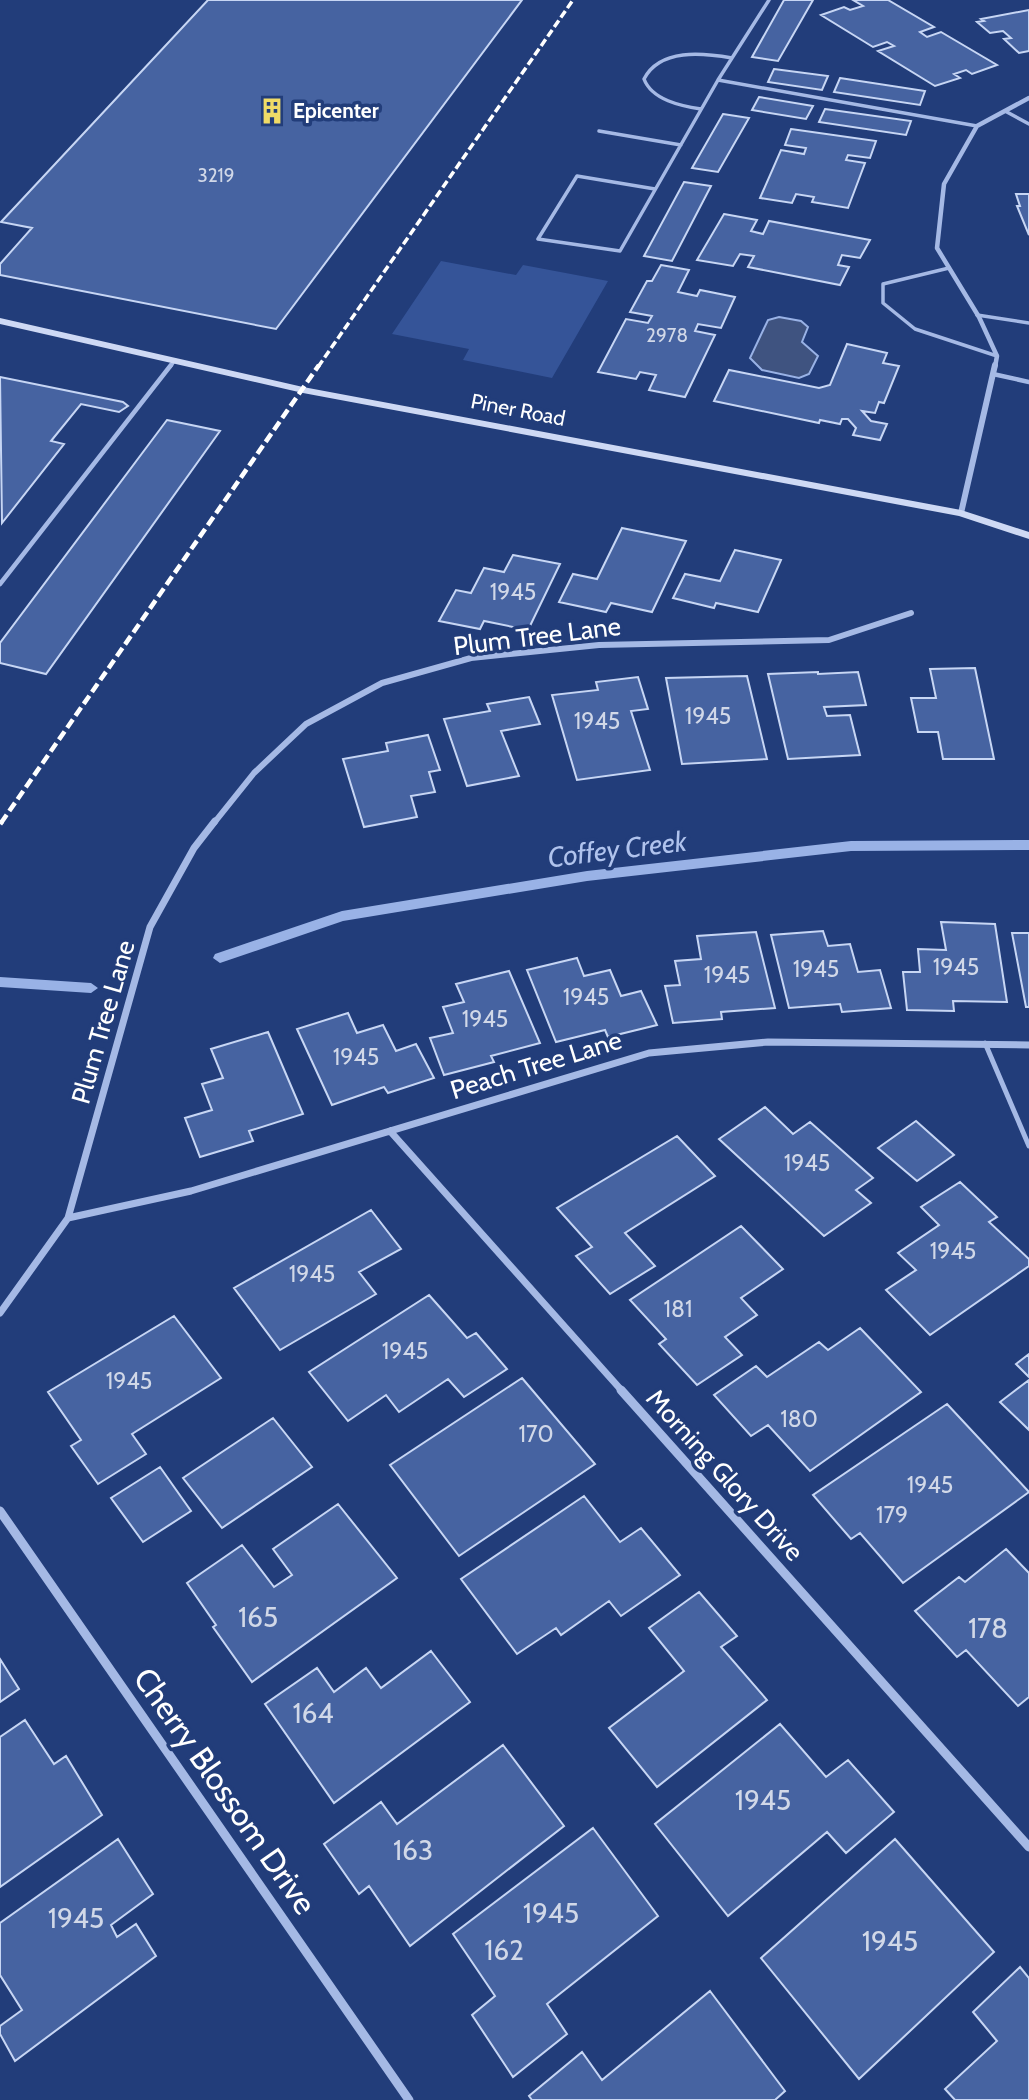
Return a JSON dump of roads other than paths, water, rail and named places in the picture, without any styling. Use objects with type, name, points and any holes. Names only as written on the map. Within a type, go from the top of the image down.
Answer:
[{"type":"main road","name":"Piner Road","points":[[0,321],[303,390],[961,513],[1029,536]]},
{"type":"street","points":[[961,513],[997,356],[977,315],[937,247],[944,184],[977,126],[1029,98]]},
{"type":"street","name":"Plum Tree Lane","points":[[0,1313],[68,1218],[150,927],[194,848],[254,773],[306,724],[382,683],[471,658],[599,645],[829,640],[911,612]]},
{"type":"street","name":"Peach Tree Lane","points":[[68,1218],[191,1191],[649,1053],[768,1042],[985,1042],[1029,1045]]},
{"type":"street","name":"Morning Glory Drive","points":[[390,1131],[1029,1847]]},
{"type":"street","name":"Cherry Blossom Drive","points":[[0,1511],[409,2100]]},
{"type":"lane","points":[[655,189],[577,176],[538,239],[620,251],[718,80],[769,0]]},
{"type":"lane","points":[[701,109],[682,107],[654,94],[647,86],[646,76],[652,68],[678,56],[714,55],[732,58]]},
{"type":"lane","points":[[718,80],[977,126]]},
{"type":"lane","points":[[1005,111],[1029,124]]},
{"type":"lane","points":[[599,131],[681,145]]},
{"type":"lane","points":[[949,268],[883,284],[883,303],[915,329],[997,356]]},
{"type":"lane","points":[[977,315],[1029,323]]},
{"type":"lane","points":[[0,584],[175,360]]},
{"type":"lane","points":[[993,374],[1029,382]]},
{"type":"lane","points":[[985,1042],[1029,1146]]},
{"type":"waterway","name":"Coffey Creek","points":[[220,958],[342,916],[587,876],[851,846],[1029,845]]},
{"type":"waterway","name":"Coffey Creek","points":[[0,982],[91,988]]},
{"type":"railway","points":[[318,367],[573,0]]},
{"type":"railway","points":[[1,823],[319,365]]},
{"type":"place","name":"Epicenter","points":[[272,111]]}]
